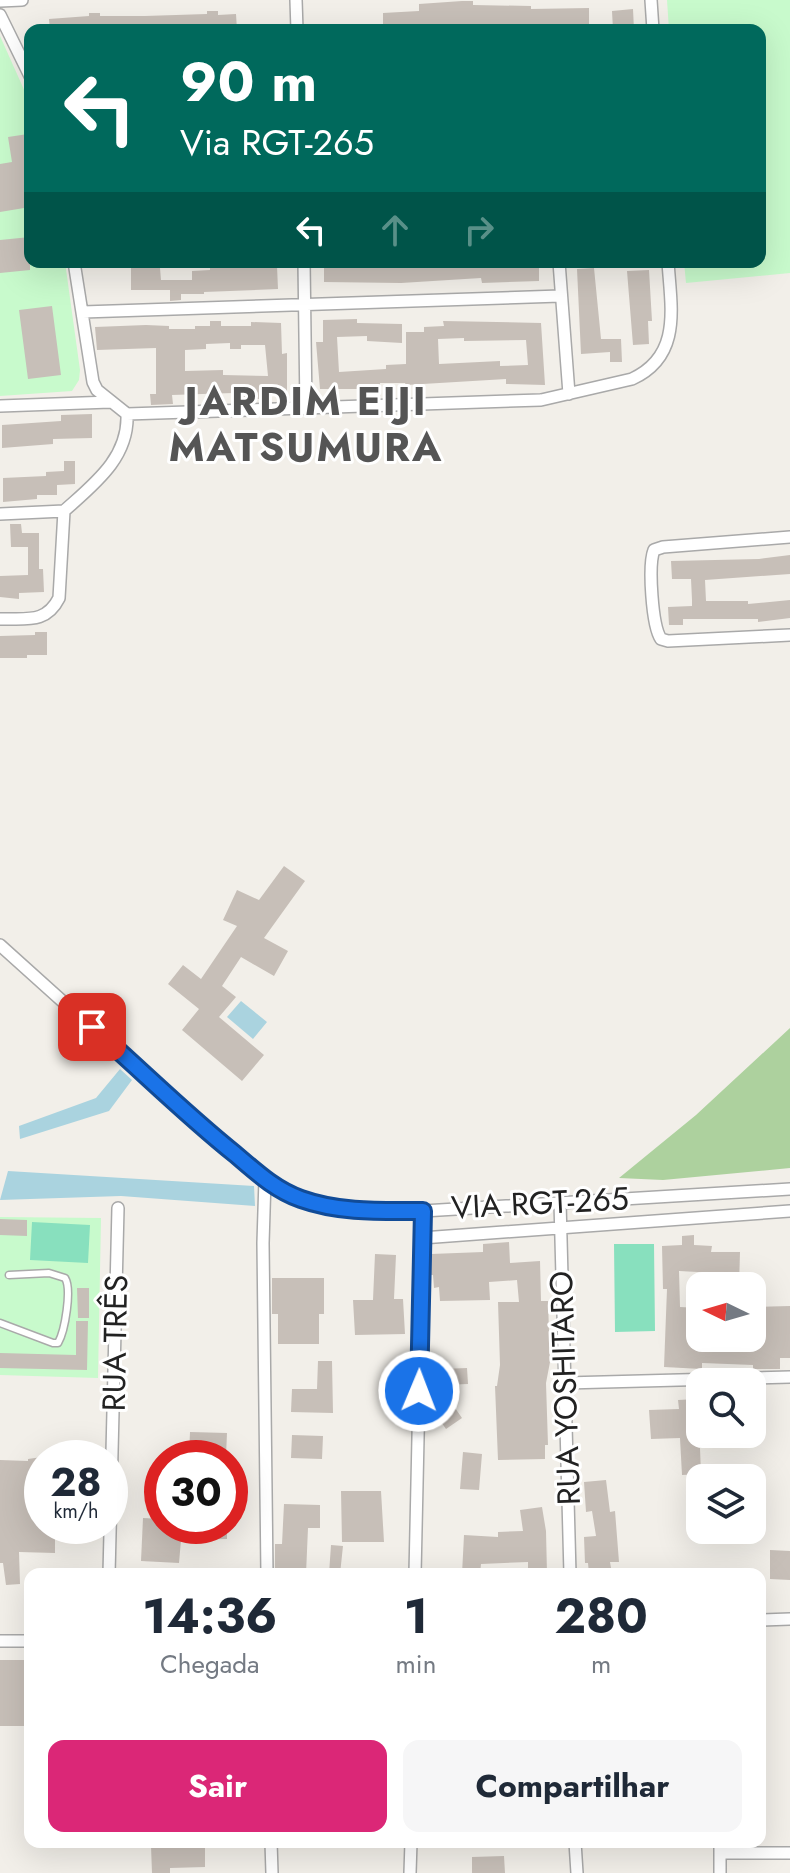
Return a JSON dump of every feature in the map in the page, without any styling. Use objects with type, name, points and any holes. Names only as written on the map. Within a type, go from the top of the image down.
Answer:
[{"type":"street","points":[[0,1],[22,0]]},
{"type":"street","points":[[296,0],[297,24]]},
{"type":"street","points":[[651,0],[653,24]]},
{"type":"street","points":[[0,15],[24,64]]},
{"type":"street","points":[[75,268],[93,382],[97,390],[127,414],[541,400],[615,384],[645,373],[660,360],[668,343],[672,317],[668,268]]},
{"type":"street","points":[[304,268],[306,409]]},
{"type":"street","points":[[559,268],[569,394]]},
{"type":"street","points":[[83,312],[560,296]]},
{"type":"street","points":[[0,406],[110,402]]},
{"type":"street","points":[[0,514],[64,511],[103,475],[121,451],[126,436],[127,414]]},
{"type":"street","points":[[0,619],[45,616],[53,609],[59,598],[64,511]]},
{"type":"street","points":[[790,537],[663,547],[654,550],[651,566],[656,628],[659,638],[663,640],[790,635]]},
{"type":"street","name":"VIA RGT-265","points":[[0,945],[212,1136],[265,1179],[285,1192],[320,1204],[347,1209],[423,1211],[790,1189]]},
{"type":"street","points":[[265,1179],[267,1568]]},
{"type":"street","name":"RUA YOSHITARO","points":[[560,1202],[570,1568]]},
{"type":"street","name":"RUA TRÊS","points":[[109,1568],[118,1208]]},
{"type":"street","points":[[415,1568],[423,1211]]},
{"type":"street","points":[[422,1238],[790,1211]]},
{"type":"street","points":[[566,1383],[790,1377]]},
{"type":"street","points":[[766,1620],[790,1619]]},
{"type":"street","points":[[0,1641],[24,1641]]},
{"type":"street","points":[[271,1848],[272,1873]]},
{"type":"street","points":[[410,1873],[411,1848]]},
{"type":"street","points":[[575,1848],[577,1873]]},
{"type":"street","points":[[720,1848],[720,1873]]},
{"type":"street","points":[[732,1848],[790,1853]]},
{"type":"lane","points":[[0,1323],[53,1343],[58,1343],[62,1331],[69,1290],[65,1278],[49,1273],[9,1275]]},
{"type":"green space","points":[[667,0],[790,0],[790,273],[686,283],[685,268],[766,268],[766,24],[669,24]]},
{"type":"green space","points":[[0,36],[24,90],[24,268],[66,268],[80,370],[79,380],[72,391],[0,396]]},
{"type":"green space","points":[[790,1028],[790,1168],[663,1180],[619,1178],[696,1115]]},
{"type":"green space","points":[[0,1217],[101,1218],[98,1378],[0,1375]]},
{"type":"green space","points":[[32,1222],[90,1225],[88,1263],[30,1260]]},
{"type":"green space","points":[[614,1244],[654,1244],[655,1331],[615,1332]]},
{"type":"water","points":[[241,1001],[267,1022],[253,1039],[227,1017]]},
{"type":"water","points":[[120,1069],[132,1080],[109,1111],[20,1139],[19,1126],[96,1098]]},
{"type":"water","points":[[8,1171],[254,1186],[255,1206],[121,1196],[0,1200]]},
{"type":"building","points":[[473,1],[473,5],[531,6],[531,9],[589,8],[589,24],[383,24],[383,13],[419,11],[419,4]]},
{"type":"building","points":[[633,9],[634,24],[613,24],[612,11]]},
{"type":"building","points":[[207,11],[218,11],[218,15],[236,14],[237,24],[49,24],[49,19],[89,16],[89,13],[100,13],[100,16],[207,14]]},
{"type":"building","points":[[24,135],[24,208],[0,212],[0,164],[12,162],[8,137]]},
{"type":"building","points":[[24,238],[24,268],[30,270],[0,273],[0,240]]},
{"type":"building","points":[[131,268],[160,268],[161,280],[192,280],[192,271],[277,268],[278,289],[181,294],[181,300],[170,301],[170,290],[131,290]]},
{"type":"building","points":[[324,268],[539,268],[539,281],[482,283],[481,278],[401,283],[324,282]]},
{"type":"building","points":[[594,268],[601,339],[621,339],[622,362],[610,362],[610,352],[581,354],[577,269]]},
{"type":"building","points":[[649,270],[652,321],[648,321],[649,344],[633,345],[627,271]]},
{"type":"building","points":[[52,306],[61,375],[28,379],[19,310]]},
{"type":"building","points":[[357,319],[357,323],[402,324],[402,343],[367,341],[367,336],[337,337],[339,372],[386,369],[386,365],[406,364],[406,332],[424,332],[424,327],[444,326],[443,321],[541,323],[545,385],[506,384],[506,379],[406,385],[380,383],[380,388],[320,389],[316,342],[323,342],[323,320]],"holes":[[[464,338],[464,341],[526,340],[528,365],[500,366],[500,361],[439,364],[438,339]]]},
{"type":"building","points":[[210,321],[221,321],[221,326],[251,326],[251,322],[281,323],[282,354],[287,353],[287,395],[262,395],[262,399],[251,399],[233,397],[233,393],[172,395],[173,404],[151,405],[150,394],[156,394],[156,348],[97,350],[95,327],[146,325],[195,329],[195,326],[210,326]],"holes":[[[230,343],[230,349],[241,349],[241,345],[265,345],[268,376],[223,375],[223,370],[185,371],[185,350],[206,349],[206,344]]]},
{"type":"building","points":[[92,414],[92,438],[53,439],[53,444],[2,448],[2,425],[61,421],[61,415]]},
{"type":"building","points":[[64,461],[75,461],[75,484],[57,485],[57,495],[37,495],[37,499],[3,502],[3,478],[46,476],[46,472],[64,471]]},
{"type":"building","points":[[10,524],[21,524],[22,533],[39,533],[39,569],[43,569],[44,592],[19,593],[19,599],[0,597],[0,576],[28,575],[28,547],[11,547]]},
{"type":"building","points":[[790,555],[790,574],[705,580],[706,601],[748,601],[748,604],[790,600],[790,618],[758,622],[758,619],[683,619],[683,625],[669,625],[668,607],[692,606],[691,579],[672,579],[671,561],[759,559]]},
{"type":"building","points":[[35,632],[47,632],[47,655],[0,658],[0,636],[35,635]]},
{"type":"building","points":[[284,866],[305,881],[264,938],[288,951],[274,976],[241,957],[222,986],[236,997],[219,1017],[264,1055],[242,1081],[182,1030],[199,1009],[168,984],[183,965],[201,979],[237,926],[223,920],[237,890],[259,900]]},
{"type":"building","points":[[0,1219],[27,1220],[27,1236],[0,1235]]},
{"type":"building","points":[[694,1235],[694,1245],[712,1246],[711,1252],[740,1252],[739,1272],[679,1271],[680,1307],[686,1307],[686,1352],[766,1352],[766,1307],[790,1306],[790,1358],[780,1358],[780,1369],[702,1363],[702,1368],[664,1367],[667,1289],[663,1289],[662,1246],[682,1245],[682,1236]]},
{"type":"building","points":[[509,1242],[510,1263],[540,1261],[541,1301],[548,1301],[550,1362],[546,1383],[548,1445],[545,1445],[545,1459],[498,1460],[495,1386],[500,1365],[498,1302],[519,1302],[517,1280],[489,1282],[490,1300],[440,1301],[439,1287],[434,1288],[431,1275],[431,1254],[483,1252],[483,1244]]},
{"type":"building","points":[[375,1254],[396,1255],[394,1299],[403,1299],[405,1334],[355,1335],[353,1300],[373,1300]]},
{"type":"building","points":[[272,1278],[324,1278],[324,1314],[319,1314],[319,1344],[278,1344],[278,1314],[272,1314]]},
{"type":"building","points":[[77,1288],[89,1288],[89,1318],[78,1318]]},
{"type":"building","points":[[76,1321],[88,1321],[87,1370],[0,1368],[0,1353],[76,1355]]},
{"type":"building","points":[[318,1361],[332,1361],[333,1413],[291,1412],[292,1389],[317,1389]]},
{"type":"building","points":[[467,1368],[468,1384],[442,1385],[442,1369]]},
{"type":"building","points":[[446,1395],[462,1418],[446,1429],[430,1406]]},
{"type":"building","points":[[678,1400],[686,1400],[686,1448],[700,1448],[701,1464],[686,1464],[686,1475],[682,1475],[680,1438],[651,1439],[649,1410],[679,1409]]},
{"type":"building","points":[[190,1432],[227,1433],[227,1440],[190,1440]]},
{"type":"building","points":[[292,1435],[323,1436],[322,1459],[291,1458]]},
{"type":"building","points":[[463,1452],[482,1454],[479,1490],[460,1489]]},
{"type":"building","points":[[0,1460],[24,1461],[24,1544],[55,1544],[55,1553],[19,1552],[20,1584],[6,1585],[3,1563],[0,1563]]},
{"type":"building","points":[[606,1480],[610,1512],[615,1511],[619,1562],[610,1562],[611,1568],[588,1568],[588,1563],[585,1563],[584,1537],[596,1536],[592,1511],[586,1512],[584,1482]]},
{"type":"building","points":[[341,1491],[381,1491],[384,1542],[342,1542]]},
{"type":"building","points":[[284,1504],[320,1505],[320,1528],[308,1528],[306,1568],[275,1568],[275,1544],[282,1544]]},
{"type":"building","points":[[542,1507],[547,1568],[528,1568],[528,1562],[462,1568],[464,1535],[498,1537],[498,1532],[523,1531],[520,1510]]},
{"type":"building","points":[[143,1518],[144,1544],[181,1544],[179,1563],[141,1561]]},
{"type":"building","points":[[331,1545],[343,1546],[341,1568],[329,1568]]},
{"type":"building","points":[[770,1550],[790,1551],[790,1580],[770,1579]]},
{"type":"building","points":[[0,1660],[24,1660],[24,1726],[0,1726]]},
{"type":"building","points":[[151,1848],[205,1848],[205,1867],[170,1868],[170,1873],[152,1873]]},
{"type":"building","points":[[504,1856],[505,1873],[472,1873],[472,1857]]},
{"type":"district","name":"JARDIM EIJI MATSUMURA","points":[[306,424]]},
{"type":"route","points":[[92,1027],[212,1136],[285,1192],[301,1199],[347,1209],[423,1211],[419,1391]]}]
